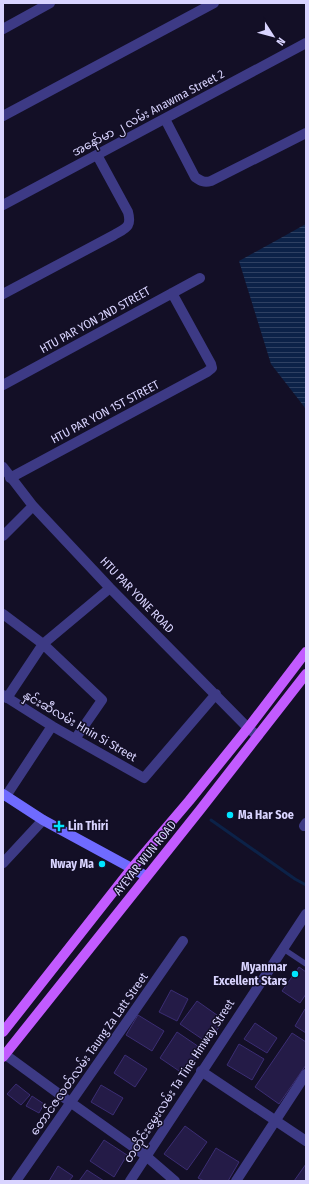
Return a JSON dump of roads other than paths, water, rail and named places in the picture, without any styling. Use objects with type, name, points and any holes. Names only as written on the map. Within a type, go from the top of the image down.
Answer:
[{"type":"main road","name":"AYEYAR WUN ROAD","points":[[3,1032],[132,868],[248,728],[306,652]]},
{"type":"main road","name":"AYEYAR WUN ROAD","points":[[4,1055],[306,674]]},
{"type":"main road","points":[[4,795],[43,820],[146,876]]},
{"type":"street","points":[[3,28],[50,3]]},
{"type":"street","points":[[3,116],[214,3]]},
{"type":"street","name":"အနော်မာ ၂ လမ်း Anawma Street 2","points":[[3,205],[306,43]]},
{"type":"street","points":[[165,119],[195,177],[202,182],[211,181],[306,133]]},
{"type":"street","points":[[3,294],[127,227],[130,220],[128,212],[97,155]]},
{"type":"street","name":"HTU PAR YON 2ND STREET","points":[[3,385],[200,278]]},
{"type":"street","name":"HTU PAR YON 1ST STREET","points":[[10,478],[212,368],[172,293]]},
{"type":"street","name":"HTU PAR YONE ROAD","points":[[3,467],[10,478],[34,506],[110,588],[248,728],[258,736]]},
{"type":"street","points":[[3,536],[34,506]]},
{"type":"street","points":[[5,697],[43,644],[110,588]]},
{"type":"street","points":[[3,614],[43,644],[102,700],[75,739]]},
{"type":"street","name":"နှင်းဆီလမ်း Hnin Si Street","points":[[5,697],[52,726],[144,778],[216,694]]},
{"type":"street","points":[[4,795],[52,726]]},
{"type":"street","points":[[3,864],[43,820]]},
{"type":"street","name":"တတိုင်းမွှေးလမ်း Ta Tine Hmway Street","points":[[130,1181],[305,915]]},
{"type":"street","name":"တောင်ဇလတ်လမ်း Taung Za Latt Street","points":[[16,1181],[184,941]]},
{"type":"street","points":[[4,1055],[146,1156],[175,1181]]},
{"type":"street","points":[[202,1071],[306,1141]]},
{"type":"street","points":[[236,1181],[306,1074]]},
{"type":"lane","points":[[282,948],[306,964]]},
{"type":"water","points":[[306,224],[306,409],[271,364],[239,261]]},
{"type":"waterway","points":[[211,820],[295,879],[306,885]]},
{"type":"place","name":"Ma Har Soe","points":[[230,815]]},
{"type":"place","name":"Lin Thiri","points":[[59,826]]},
{"type":"place","name":"Nway Ma","points":[[102,864]]},
{"type":"place","name":"Myanmar Excellent Stars","points":[[295,974]]}]
